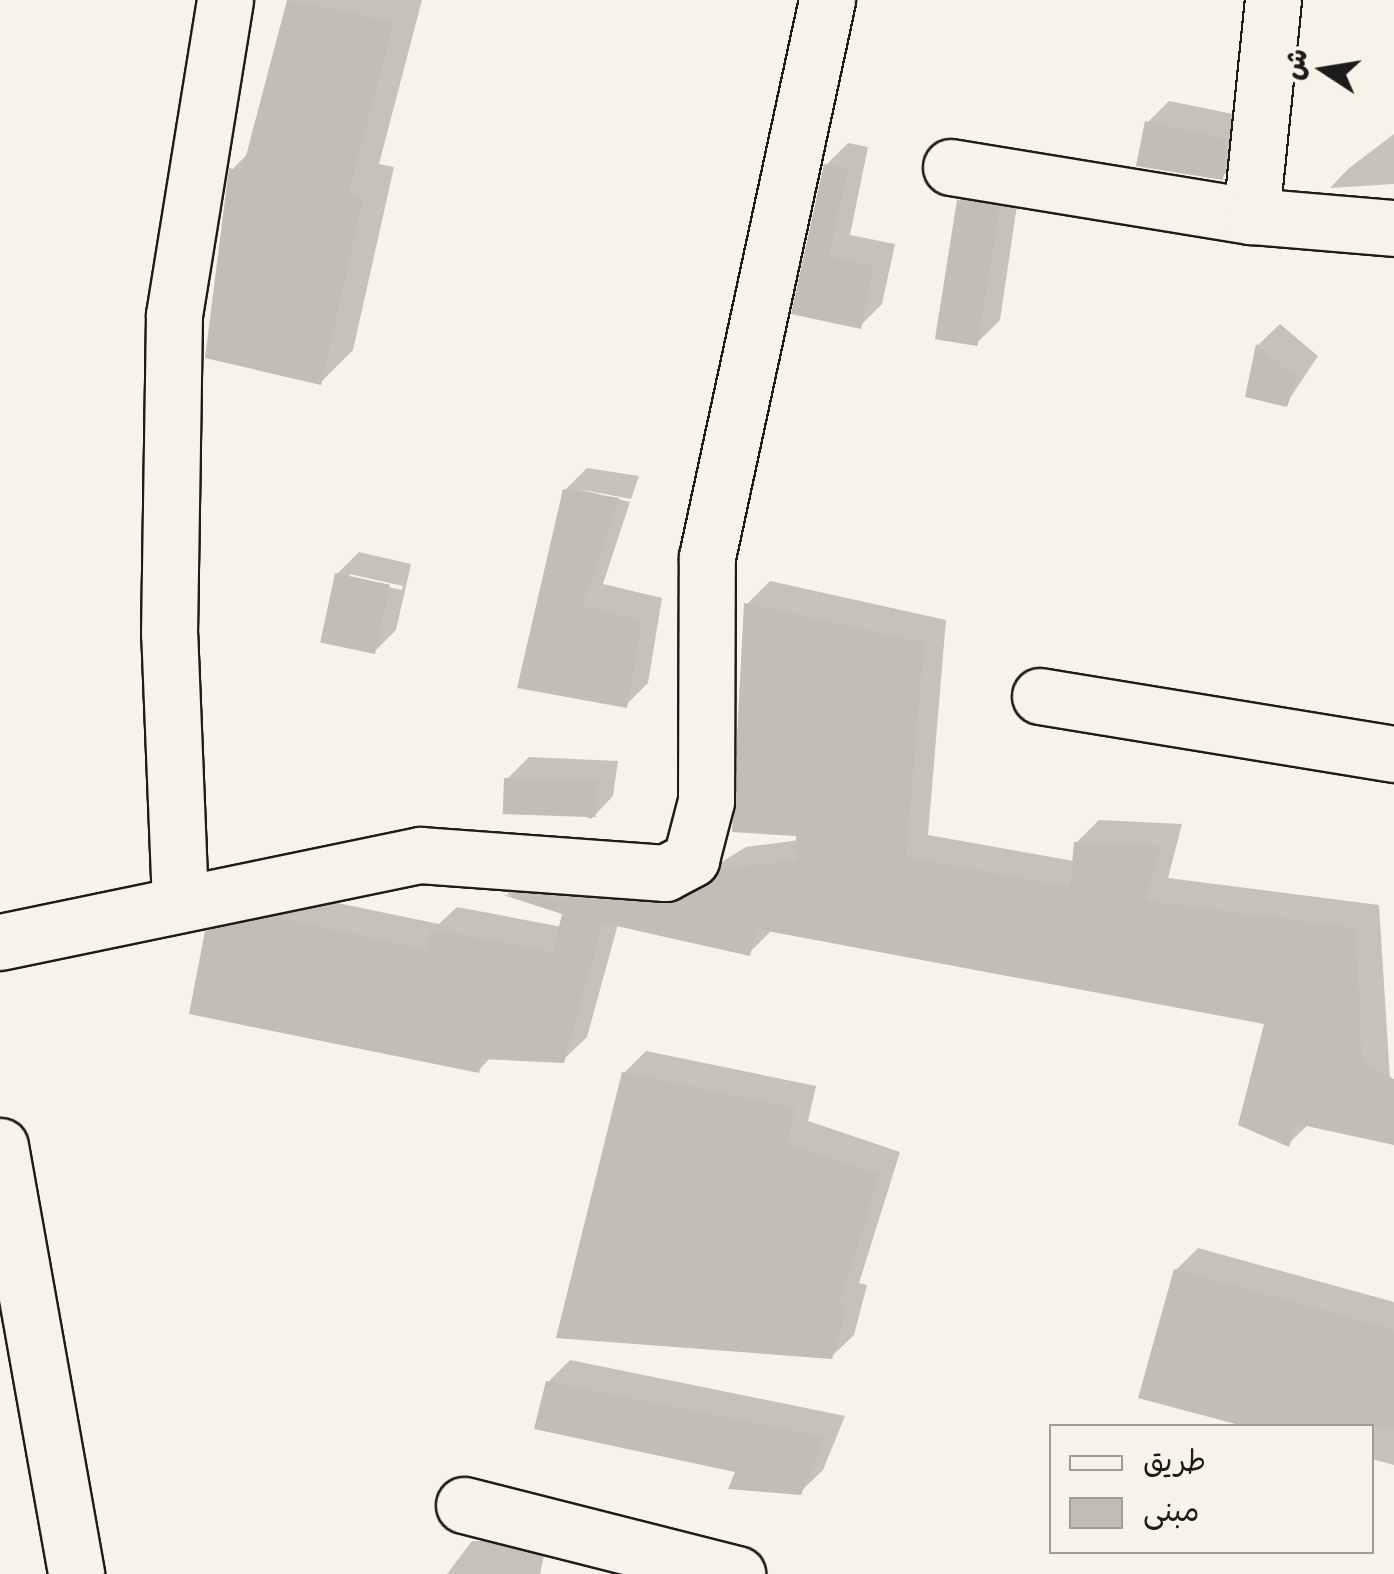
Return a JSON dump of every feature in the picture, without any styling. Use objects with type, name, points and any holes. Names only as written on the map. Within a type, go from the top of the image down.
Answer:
[{"type":"street","points":[[180,903],[169,634],[174,315],[225,0]]},
{"type":"street","points":[[0,942],[420,855],[666,873],[691,859],[706,801],[707,556],[827,0]]},
{"type":"street","points":[[1251,216],[1273,0]]},
{"type":"street","points":[[951,167],[1251,216],[1394,228]]},
{"type":"street","points":[[1040,696],[1394,754]]},
{"type":"street","points":[[0,1146],[76,1574]]},
{"type":"street","points":[[464,1504],[737,1574]]},
{"type":"building","points":[[287,0],[394,22],[348,195],[363,199],[321,385],[205,358],[229,168],[242,171]]},
{"type":"building","points":[[1145,121],[1227,139],[1223,180],[1136,166]]},
{"type":"building","points":[[824,164],[848,169],[829,256],[874,266],[861,329],[791,314]]},
{"type":"building","points":[[957,200],[999,207],[977,346],[935,339]]},
{"type":"building","points":[[1256,344],[1297,379],[1287,407],[1245,397]]},
{"type":"building","points":[[563,489],[619,498],[582,606],[642,620],[627,708],[517,688]]},
{"type":"building","points":[[335,573],[390,585],[375,654],[320,642]]},
{"type":"building","points":[[744,603],[924,643],[906,857],[1070,887],[1074,842],[1160,847],[1146,901],[1356,928],[1362,1062],[1394,1079],[1394,1145],[1297,1124],[1289,1147],[1238,1125],[1264,1024],[756,929],[750,956],[603,923],[564,1063],[482,1059],[479,1073],[189,1014],[205,931],[274,917],[427,950],[431,929],[553,952],[562,914],[503,895],[664,904],[706,887],[720,869],[797,860],[796,836],[732,832]]},
{"type":"building","points":[[504,778],[597,781],[596,817],[503,814]]},
{"type":"building","points":[[622,1072],[795,1108],[787,1143],[880,1174],[839,1305],[847,1306],[832,1359],[556,1338]]},
{"type":"building","points":[[1174,1269],[1394,1330],[1394,1426],[1236,1424],[1138,1398]]},
{"type":"building","points":[[546,1381],[825,1437],[801,1495],[728,1489],[735,1472],[534,1429]]}]
